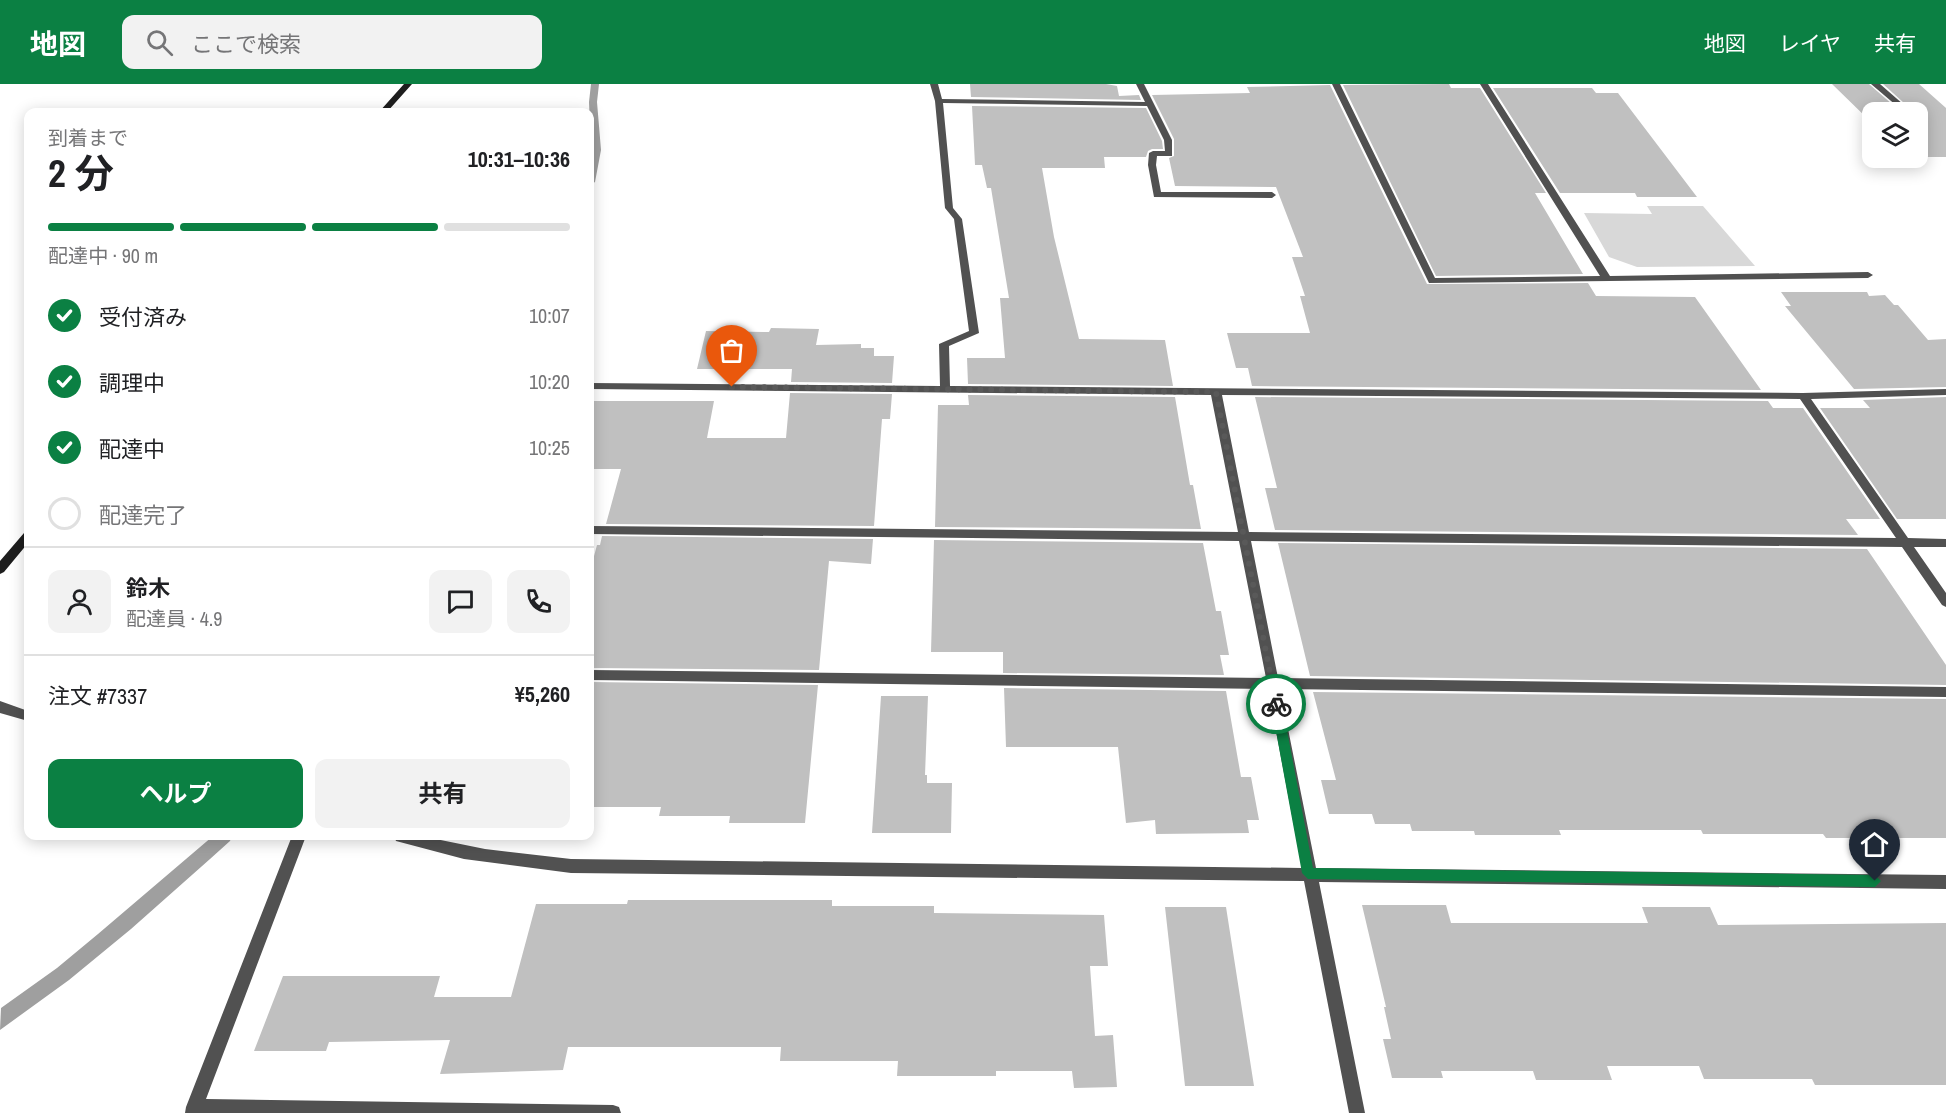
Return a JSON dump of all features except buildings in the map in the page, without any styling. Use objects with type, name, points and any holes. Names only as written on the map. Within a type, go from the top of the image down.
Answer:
[{"type":"main road","points":[[387,108],[408,84]]},
{"type":"main road","points":[[0,569],[24,541]]},
{"type":"street","points":[[934,84],[939,101],[949,207],[958,219],[974,333],[944,344],[945,389]]},
{"type":"street","points":[[1140,84],[1168,140],[1168,154],[1153,153],[1152,165],[1156,195],[1272,195]]},
{"type":"street","points":[[1336,84],[1432,281],[1868,275]]},
{"type":"street","points":[[1484,84],[1607,279]]},
{"type":"street","points":[[1875,84],[1896,102]]},
{"type":"street","points":[[939,101],[1151,104]]},
{"type":"street","points":[[594,386],[1803,396],[1946,392]]},
{"type":"street","points":[[1216,392],[1308,873],[1357,1113]]},
{"type":"street","points":[[1803,396],[1946,602]]},
{"type":"street","points":[[594,530],[1946,543]]},
{"type":"street","points":[[594,675],[1946,692]]},
{"type":"street","points":[[0,707],[24,715]]},
{"type":"street","points":[[297,840],[193,1110],[613,1113]]},
{"type":"street","points":[[414,840],[494,859],[571,866],[1946,882]]},
{"type":"shaded area","points":[[1647,206],[1703,206],[1755,266],[1637,267],[1609,257],[1584,213],[1652,214]]},
{"type":"waterway","points":[[593,108],[595,84]]},
{"type":"waterway","points":[[594,118],[596,150],[594,161]]},
{"type":"waterway","points":[[0,1021],[22,1002],[63,974],[125,923],[220,840]]},
{"type":"way so far","points":[[732,387],[1216,392],[1276,704]]},
{"type":"route","points":[[1276,704],[1308,873],[1875,881]]}]
